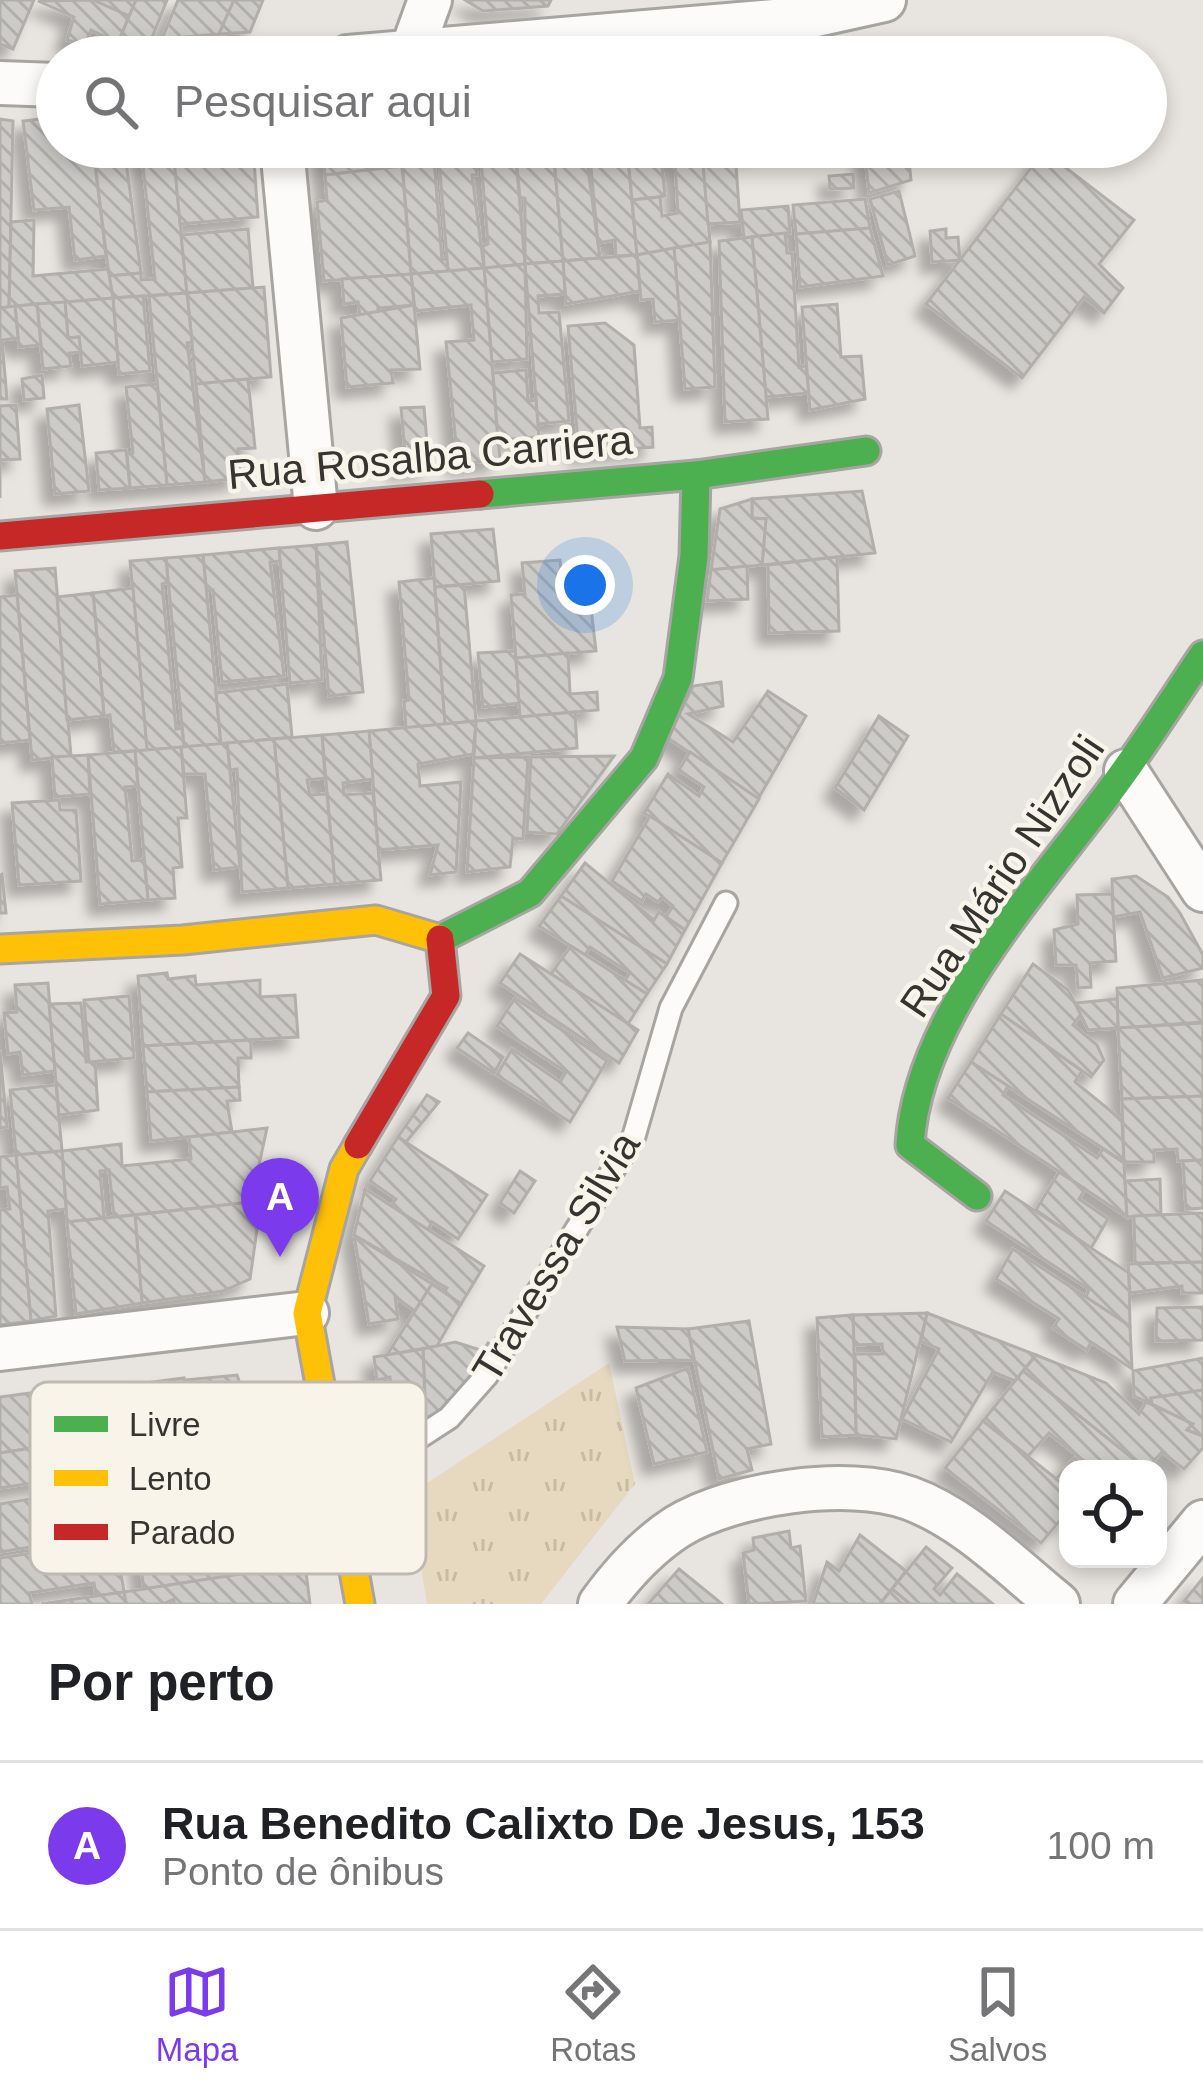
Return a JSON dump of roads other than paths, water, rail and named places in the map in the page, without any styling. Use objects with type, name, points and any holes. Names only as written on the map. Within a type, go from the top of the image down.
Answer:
[{"type":"street","points":[[417,36],[430,0]]},
{"type":"street","points":[[586,36],[798,19],[884,0]]},
{"type":"street","points":[[0,83],[36,84]]},
{"type":"street","points":[[284,168],[316,508]]},
{"type":"street","name":"Rua Rosalba Carriera","points":[[0,536],[696,475],[866,451]]},
{"type":"street","points":[[0,949],[183,940],[376,920],[440,939],[530,893],[644,758],[681,662],[694,556],[696,475]]},
{"type":"street","name":"Rua Mário Nizzoli","points":[[977,1196],[910,1145],[906,1124],[928,1059],[988,959],[1126,771],[1203,655]]},
{"type":"street","points":[[1126,771],[1203,890]]},
{"type":"street","points":[[320,1382],[307,1312],[344,1169],[446,996],[440,939]]},
{"type":"street","points":[[0,1349],[307,1312]]},
{"type":"street","points":[[599,1604],[626,1570],[678,1526],[720,1508],[787,1493],[838,1489],[905,1497],[939,1512],[1058,1604]]},
{"type":"street","points":[[1136,1604],[1203,1522]]},
{"type":"street","points":[[355,1574],[360,1604]]},
{"type":"lane","name":"Travessa Silvia","points":[[426,1433],[449,1418],[487,1375],[634,1136],[671,1008],[726,903]]},
{"type":"place","name":"Rua Benedito Calixto De Jesus, 153","points":[[280,1257]]}]
